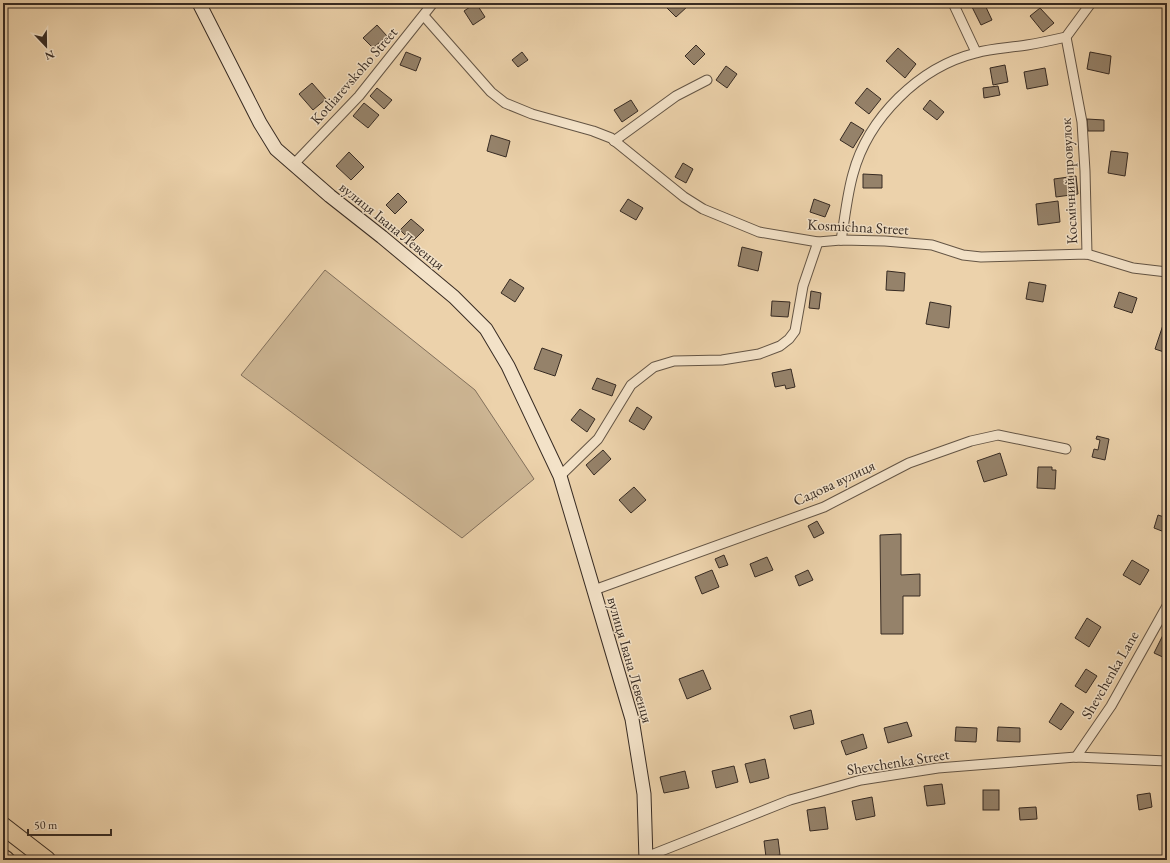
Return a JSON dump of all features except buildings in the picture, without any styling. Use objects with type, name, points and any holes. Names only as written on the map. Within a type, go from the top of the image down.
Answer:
[{"type":"highway","points":[[3,826],[47,860]]},
{"type":"street","name":"вулиця Івана Левенця","points":[[199,3],[260,123],[276,149],[293,165],[454,297],[486,329],[508,366],[560,476],[632,719],[644,794],[646,858]]},
{"type":"street","name":"Kotliarevskoho Street","points":[[293,165],[359,96],[433,3]]},
{"type":"street","points":[[953,3],[976,52]]},
{"type":"street","points":[[840,240],[853,175],[859,157],[869,136],[886,112],[917,82],[936,69],[955,59],[976,52],[1029,45],[1066,37],[1091,3]]},
{"type":"street","name":"Kosmichna Street","points":[[424,16],[491,92],[505,103],[532,114],[593,131],[614,141],[684,197],[703,209],[759,232],[818,242],[840,240],[885,240],[932,246],[963,255],[981,257],[1086,254],[1133,268],[1167,272]]},
{"type":"street","name":"Космічний провулок","points":[[1066,37],[1082,122],[1085,171],[1086,254]]},
{"type":"street","points":[[614,141],[676,96],[707,80]]},
{"type":"street","points":[[560,476],[598,439],[631,385],[654,367],[674,361],[722,360],[759,354],[780,346],[789,339],[795,331],[803,286],[818,242]]},
{"type":"street","name":"Садова вулиця","points":[[594,590],[824,507],[909,463],[971,441],[998,435],[1066,449]]},
{"type":"street","name":"Shevchenka Lane","points":[[1076,757],[1111,706],[1167,606]]},
{"type":"street","name":"Shevchenka Street","points":[[646,858],[790,800],[861,780],[938,768],[1076,757],[1167,761]]},
{"type":"shaded area","points":[[325,270],[475,390],[534,479],[462,538],[241,375]]}]
